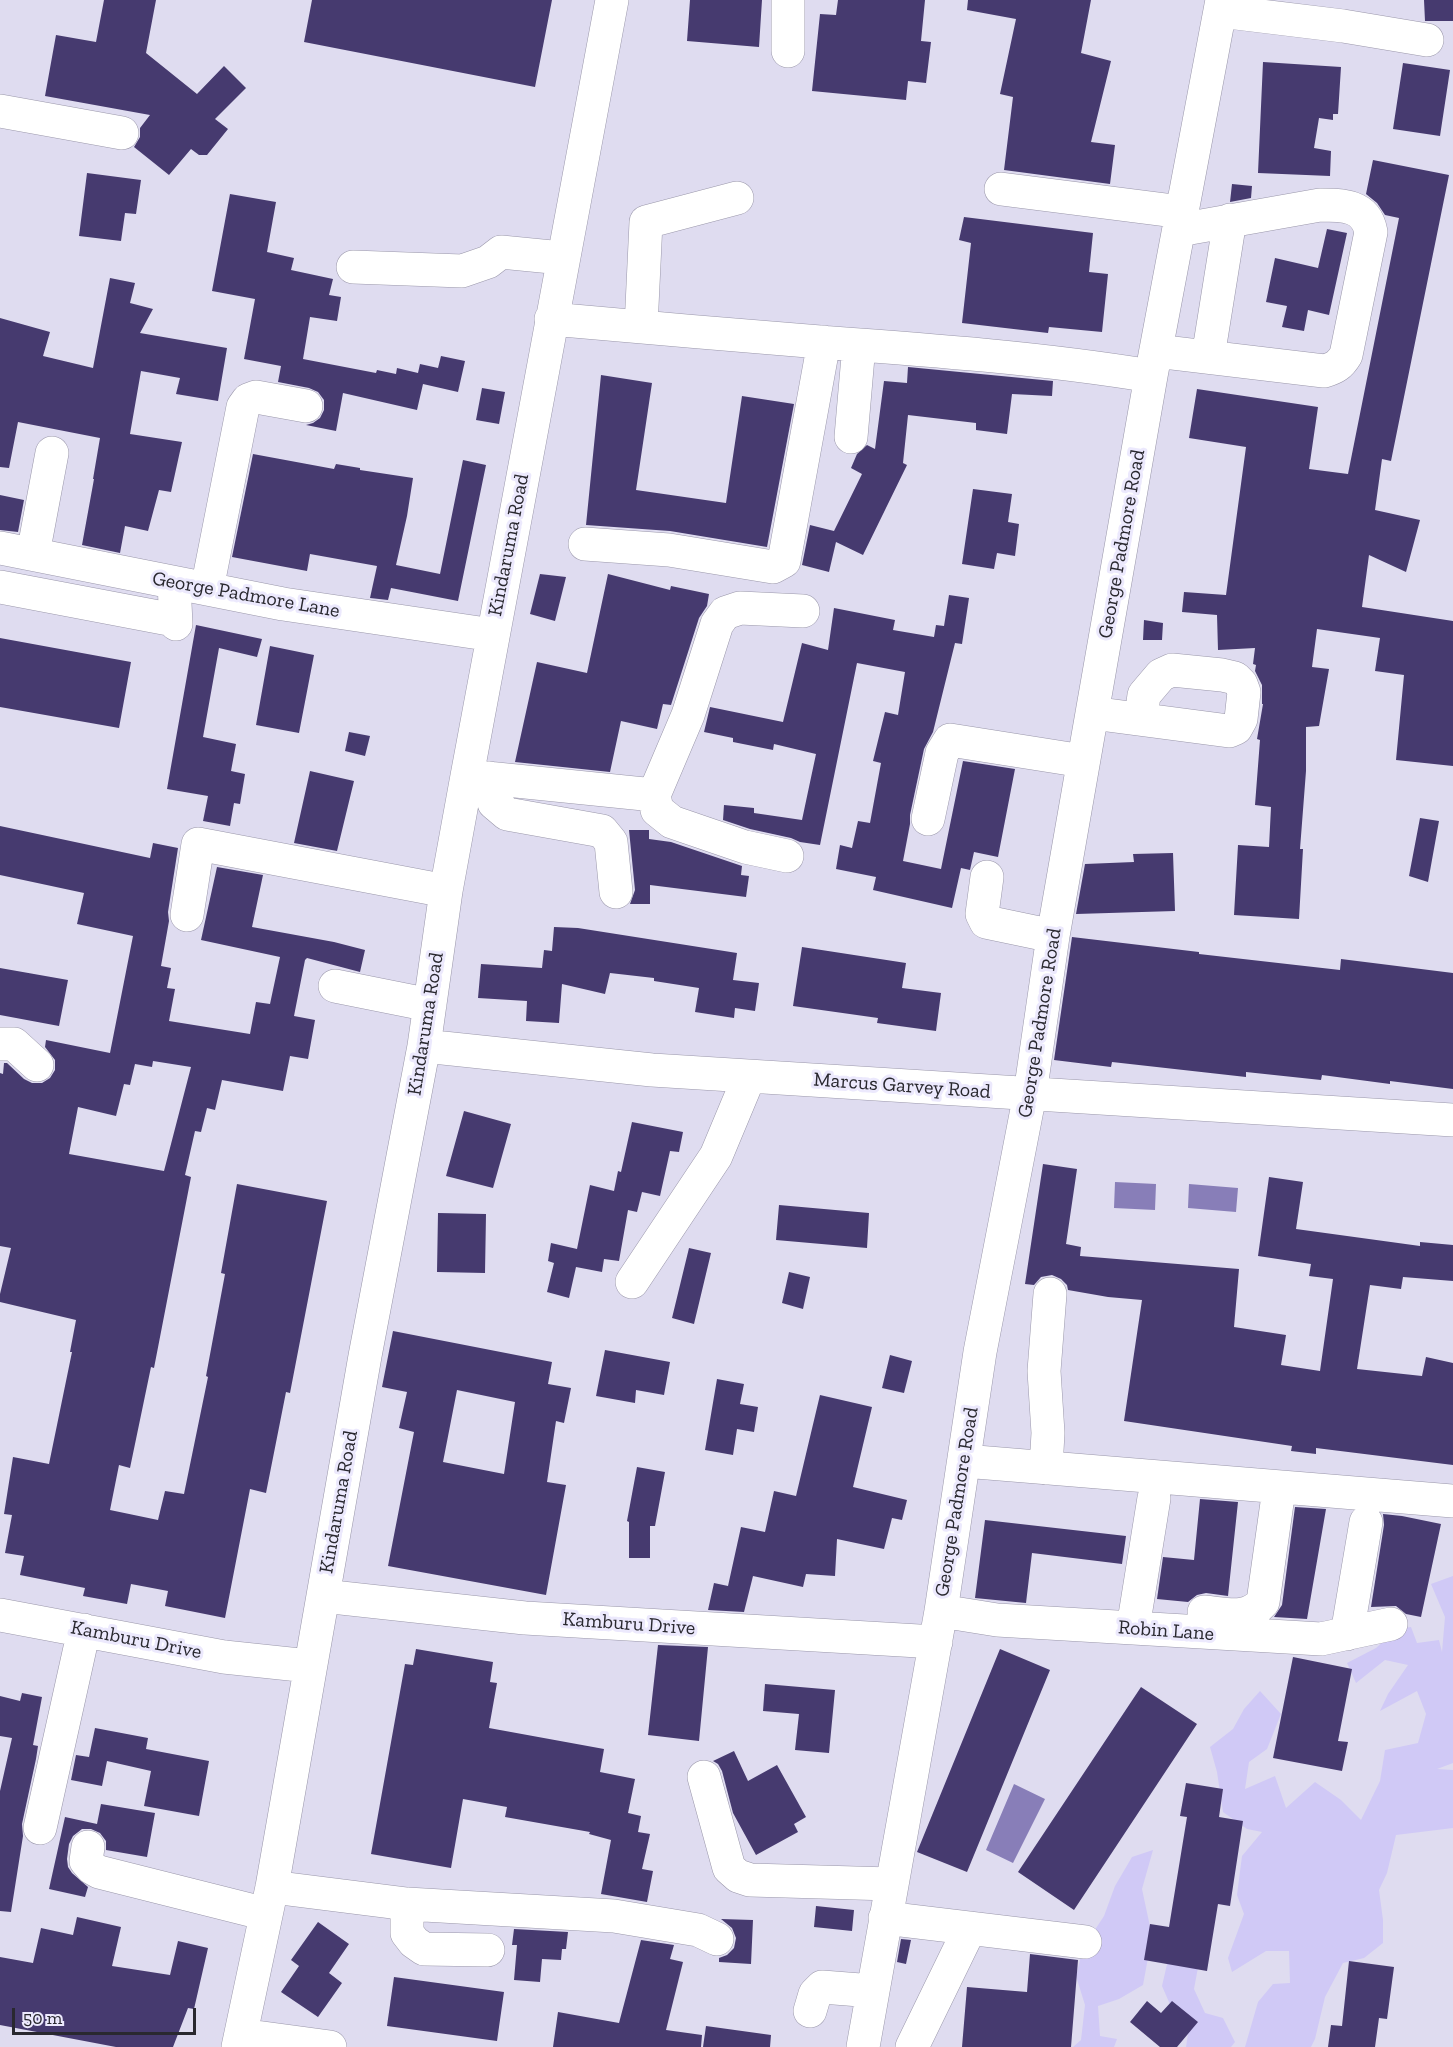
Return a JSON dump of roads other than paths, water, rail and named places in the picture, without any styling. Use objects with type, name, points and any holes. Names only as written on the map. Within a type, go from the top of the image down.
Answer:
[{"type":"street","name":"Kindaruma Road","points":[[240,2041],[269,1900],[365,1356],[424,1046],[446,891],[478,777],[493,635],[612,0]]},
{"type":"street","points":[[788,0],[788,51]]},
{"type":"street","points":[[1221,5],[1427,40]]},
{"type":"street","name":"George Padmore Road","points":[[863,2047],[938,1627],[980,1352],[1030,1094],[1053,936],[1083,761],[1153,364],[1221,5]]},
{"type":"street","points":[[0,111],[122,133]]},
{"type":"street","points":[[551,319],[1059,363],[1153,364],[1208,357],[1324,371],[1341,364],[1346,355],[1371,232],[1369,222],[1354,208],[1320,204],[1230,220],[1180,221],[1001,189]]},
{"type":"street","points":[[641,327],[646,222],[737,198]]},
{"type":"street","points":[[1208,357],[1230,220]]},
{"type":"street","points":[[353,267],[462,271],[488,262],[501,252],[562,258]]},
{"type":"street","points":[[585,544],[669,550],[773,567],[784,561],[824,342]]},
{"type":"street","points":[[851,437],[859,345]]},
{"type":"street","points":[[207,589],[243,407],[248,400],[256,397],[306,406]]},
{"type":"street","points":[[33,554],[52,453]]},
{"type":"street","name":"George Padmore Lane","points":[[0,548],[283,604],[493,635]]},
{"type":"street","points":[[0,587],[172,629],[176,624],[174,583]]},
{"type":"street","points":[[787,856],[745,847],[672,822],[657,810],[654,795],[688,716],[717,624],[725,613],[741,608],[802,610]]},
{"type":"street","points":[[1092,713],[1141,718]]},
{"type":"street","points":[[928,819],[942,753],[950,740],[1083,761]]},
{"type":"street","points":[[478,777],[654,795]]},
{"type":"street","points":[[478,777],[494,803],[507,814],[602,831],[611,842],[616,892]]},
{"type":"street","points":[[187,915],[198,844],[446,891]]},
{"type":"street","points":[[987,877],[982,914],[986,922],[1053,936]]},
{"type":"street","points":[[335,986],[430,1005]]},
{"type":"street","points":[[0,1044],[14,1044],[37,1065]]},
{"type":"street","name":"Marcus Garvey Road","points":[[424,1046],[652,1070],[749,1077],[1453,1120]]},
{"type":"street","points":[[632,1282],[716,1156],[749,1077]]},
{"type":"street","points":[[1046,1468],[1048,1433],[1044,1371],[1050,1294]]},
{"type":"street","points":[[964,1461],[1453,1501]]},
{"type":"street","points":[[1135,1618],[1154,1498]]},
{"type":"street","points":[[1135,1618],[1148,1608],[1244,1615],[1256,1611],[1263,1602],[1277,1503]]},
{"type":"street","points":[[1347,1634],[1366,1522]]},
{"type":"street","name":"Kamburu Drive","points":[[323,1596],[525,1618],[938,1627]]},
{"type":"street","name":"Kamburu Drive","points":[[0,1615],[224,1657],[309,1666]]},
{"type":"street","name":"Robin Lane","points":[[938,1627],[997,1620],[1135,1618],[1321,1640],[1391,1624]]},
{"type":"street","points":[[40,1828],[84,1630]]},
{"type":"street","points":[[704,1777],[729,1868],[738,1876],[750,1880],[891,1884]]},
{"type":"street","points":[[88,1847],[86,1862],[92,1869],[99,1872],[269,1900],[407,1904],[614,1916],[698,1930],[717,1939]]},
{"type":"street","points":[[407,1904],[407,1933],[424,1949],[488,1950]]},
{"type":"street","points":[[885,1918],[1085,1942]]},
{"type":"street","points":[[912,2047],[970,1928]]},
{"type":"street","points":[[810,2011],[814,1994],[822,1987],[873,1991]]},
{"type":"street","points":[[240,2041],[330,2047]]}]
